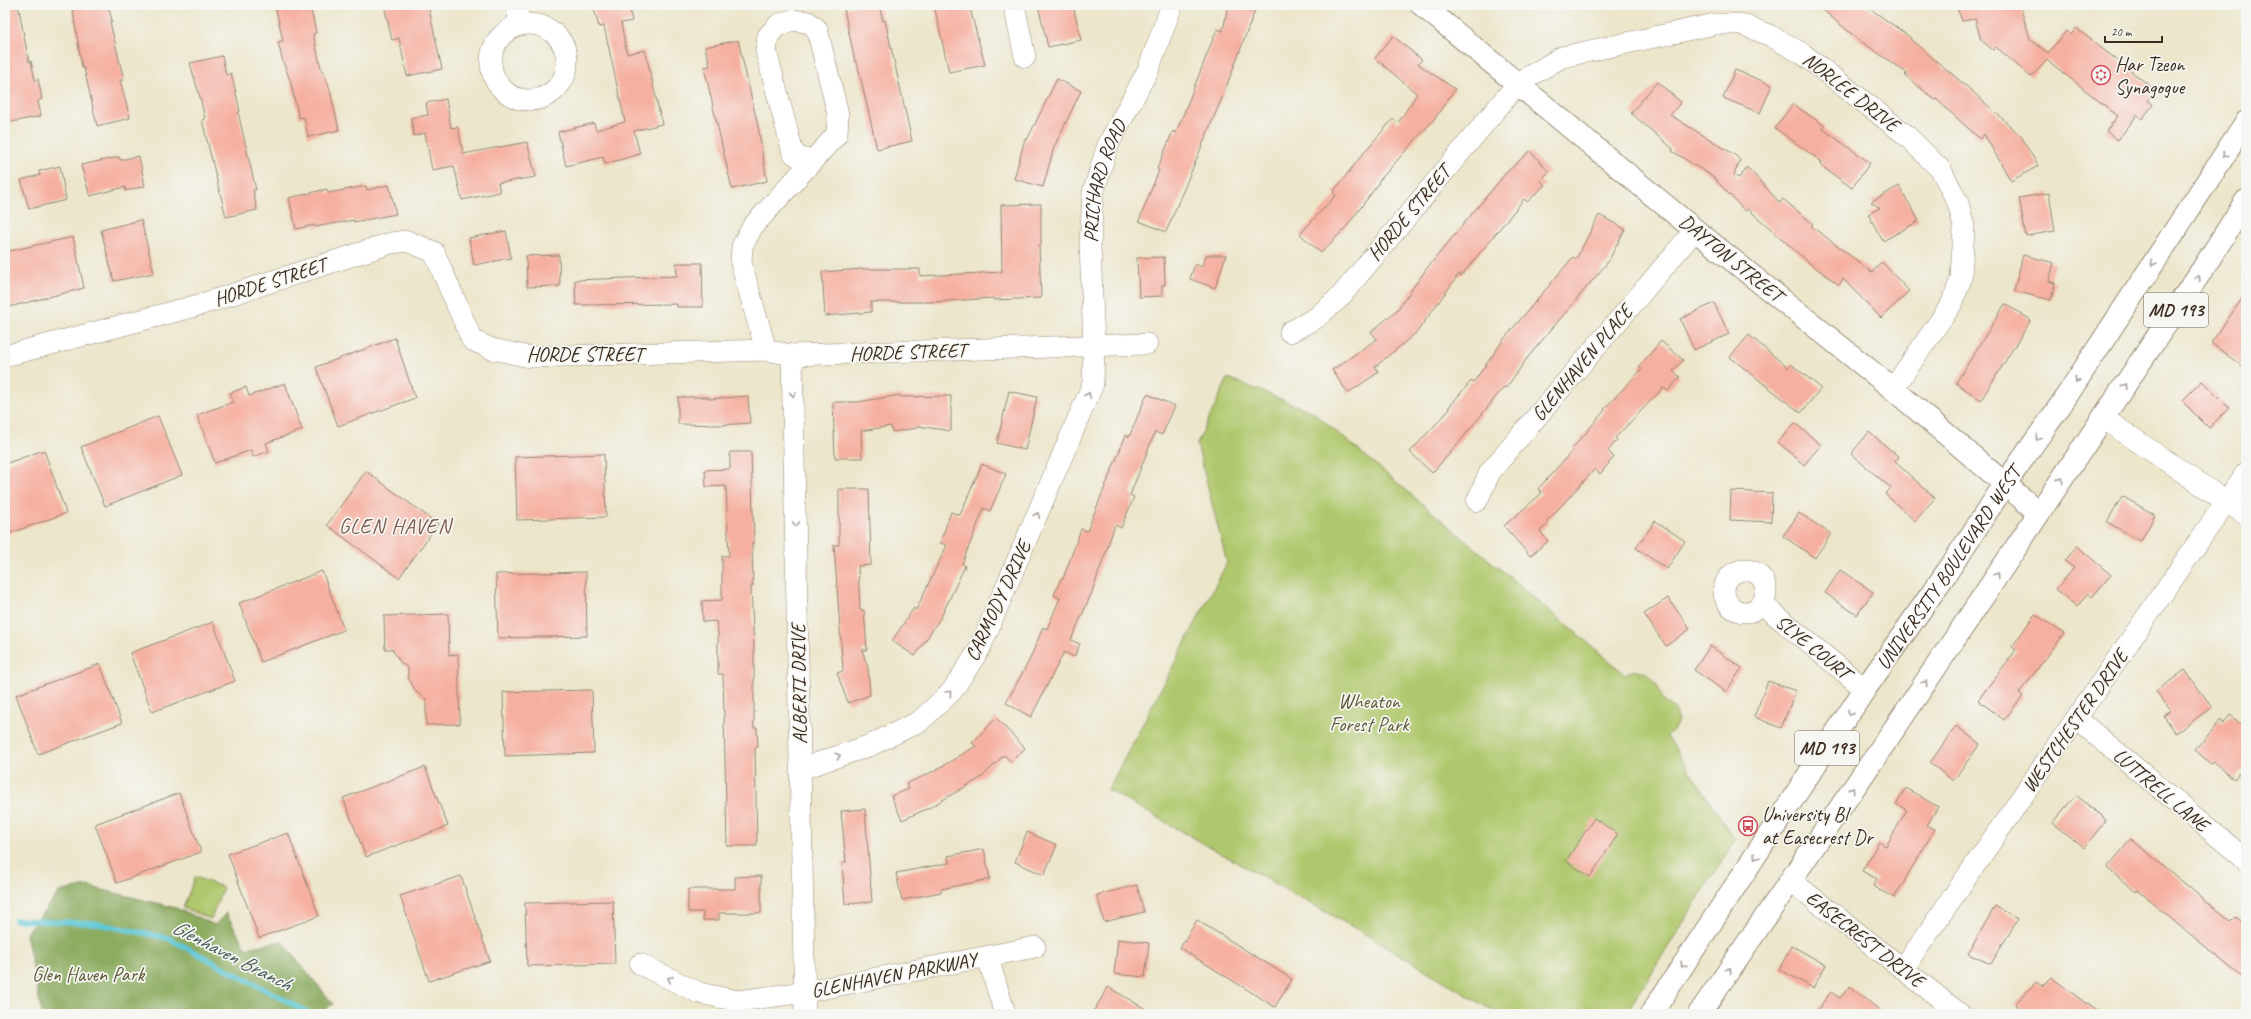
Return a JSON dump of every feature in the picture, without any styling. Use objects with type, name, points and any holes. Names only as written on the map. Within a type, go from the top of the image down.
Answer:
[{"type":"main road","name":"DAYTON STREET","points":[[1422,5],[1694,230],[1893,389],[2038,512]]},
{"type":"main road","name":"UNIVERSITY BOULEVARD WEST","points":[[1650,1014],[1865,689],[2060,406],[2246,122]]},
{"type":"main road","name":"MD 193","points":[[1699,1014],[1901,719],[2038,512],[2204,267],[2246,201]]},
{"type":"street","points":[[1014,5],[1025,57]]},
{"type":"street","name":"PRICHARD ROAD","points":[[1094,346],[1090,245],[1093,193],[1108,145],[1148,70],[1172,5]]},
{"type":"street","points":[[766,350],[741,263],[742,246],[753,226],[837,134],[838,114],[817,29],[808,22],[792,20],[778,26],[768,36],[766,51],[793,153],[802,159],[813,160]]},
{"type":"street","name":"NORLEE DRIVE","points":[[1518,83],[1562,57],[1715,24],[1741,24],[1772,36],[1803,54],[1906,135],[1941,170],[1958,203],[1964,227],[1961,279],[1951,306],[1893,389]]},
{"type":"street","name":"HORDE STREET","points":[[1290,332],[1316,318],[1340,297],[1518,83]]},
{"type":"street","name":"GLENHAVEN PLACE","points":[[1477,500],[1490,472],[1694,230]]},
{"type":"street","name":"HORDE STREET","points":[[5,356],[199,305],[391,243],[408,242],[434,252],[472,340],[492,349],[530,357],[766,350],[792,355],[1147,344]]},
{"type":"street","name":"CARMODY DRIVE","points":[[801,769],[872,745],[920,721],[952,691],[979,650],[1093,384],[1094,346]]},
{"type":"street","name":"ALBERTI DRIVE","points":[[792,355],[805,1014]]},
{"type":"street","points":[[2103,418],[2246,515]]},
{"type":"street","name":"WESTCHESTER DRIVE","points":[[1903,969],[2077,720],[2246,473]]},
{"type":"street","name":"SLYE COURT","points":[[1762,604],[1865,689]]},
{"type":"street","name":"LUTTRELL LANE","points":[[2077,720],[2246,860]]},
{"type":"street","name":"EASECREST DRIVE","points":[[1790,880],[1960,1014]]},
{"type":"street","name":"GLENHAVEN PARKWAY","points":[[640,964],[699,993],[738,1001],[805,992],[988,958],[1035,947]]},
{"type":"street","points":[[988,958],[1005,1014]]},
{"type":"green space","name":"Wheaton Forest Park","points":[[1228,378],[1313,412],[1625,674],[1639,670],[1650,676],[1654,680],[1662,699],[1676,712],[1678,721],[1676,726],[1667,736],[1735,840],[1626,1014],[1498,1014],[1381,943],[1108,790],[1227,563],[1197,444]]},
{"type":"green space","points":[[195,877],[223,887],[211,919],[183,908]]},
{"type":"green space","name":"Glen Haven Park","points":[[87,886],[176,908],[215,925],[226,913],[246,948],[282,941],[333,1004],[319,1014],[42,1014],[26,934],[59,892]]},
{"type":"building","points":[[5,5],[18,5],[29,62],[31,61],[35,80],[38,79],[42,99],[38,101],[41,116],[7,123],[5,112]]},
{"type":"building","points":[[72,5],[108,5],[112,21],[110,22],[124,80],[120,80],[130,118],[97,126],[84,68],[82,68]]},
{"type":"building","points":[[275,5],[310,5],[316,33],[313,34],[322,72],[324,72],[330,90],[339,130],[308,137],[304,117],[299,118],[290,80],[283,62],[278,42],[283,41]]},
{"type":"building","points":[[384,5],[428,5],[442,69],[407,76],[399,38],[392,40]]},
{"type":"building","points":[[593,5],[629,5],[632,21],[621,23],[627,54],[645,50],[662,124],[634,131],[640,154],[605,164],[603,157],[566,166],[558,132],[594,123],[596,130],[625,122],[604,26],[599,27]]},
{"type":"building","points":[[862,5],[879,5],[883,21],[885,20],[912,141],[877,149],[857,62],[855,62],[844,9]]},
{"type":"building","points":[[934,5],[969,5],[985,65],[949,72]]},
{"type":"building","points":[[1038,5],[1073,5],[1081,40],[1048,47]]},
{"type":"building","points":[[1228,5],[1257,5],[1224,93],[1166,232],[1139,221],[1159,170],[1157,169],[1173,131],[1176,133],[1217,29],[1223,31]]},
{"type":"building","points":[[1817,5],[1865,5],[1911,38],[1910,39],[1971,90],[2021,136],[2038,166],[2011,181],[1984,134],[1980,139],[1936,99],[1935,100],[1905,75],[1907,73],[1859,40]]},
{"type":"building","name":"Har Tzeon Synagogue","points":[[1956,5],[2020,5],[2030,39],[2048,53],[2066,31],[2071,35],[2076,28],[2155,90],[2148,100],[2153,105],[2142,119],[2137,115],[2118,140],[2106,131],[2118,116],[2047,60],[2031,77],[1996,47],[1993,50],[1981,40],[1975,19],[1962,21]]},
{"type":"building","points":[[1393,36],[1422,60],[1418,64],[1455,89],[1435,118],[1378,182],[1379,183],[1347,226],[1321,253],[1300,234],[1336,195],[1333,192],[1393,119],[1398,123],[1417,94],[1375,58]]},
{"type":"building","points":[[738,40],[758,126],[767,181],[732,189],[704,67],[710,66],[705,47]]},
{"type":"building","points":[[222,56],[226,75],[231,73],[236,93],[240,112],[238,112],[256,190],[253,190],[257,210],[226,217],[202,120],[205,119],[201,101],[190,63]]},
{"type":"building","points":[[1735,70],[1772,85],[1760,113],[1723,98]]},
{"type":"building","points":[[1057,79],[1081,91],[1054,147],[1043,187],[1014,179],[1025,139],[1027,140]]},
{"type":"building","points":[[1657,82],[1681,102],[1670,115],[1735,155],[1740,160],[1734,175],[1739,178],[1747,167],[1780,203],[1783,199],[1813,224],[1811,226],[1872,272],[1882,262],[1909,291],[1881,318],[1843,279],[1839,285],[1807,261],[1748,209],[1745,211],[1712,176],[1672,151],[1673,149],[1631,113]]},
{"type":"building","points":[[446,99],[451,128],[458,127],[463,154],[527,142],[536,177],[498,183],[500,192],[462,200],[454,166],[432,170],[425,133],[414,136],[411,118],[428,115],[426,103]]},
{"type":"building","points":[[1793,104],[1825,126],[1823,129],[1870,163],[1852,188],[1820,165],[1822,162],[1775,128]]},
{"type":"building","points":[[1530,151],[1549,172],[1540,181],[1545,185],[1527,202],[1524,199],[1461,276],[1459,274],[1417,332],[1375,367],[1379,372],[1348,393],[1332,370],[1377,339],[1371,332],[1397,310],[1427,268],[1506,173]]},
{"type":"building","points":[[139,156],[145,186],[126,191],[125,187],[90,196],[81,165],[119,157],[120,160]]},
{"type":"building","points":[[60,166],[66,200],[29,209],[21,180],[40,175],[39,171]]},
{"type":"building","points":[[389,185],[396,214],[354,222],[354,220],[296,229],[289,198],[327,189],[328,193],[366,186],[367,190]]},
{"type":"building","points":[[1899,186],[1919,221],[1883,241],[1868,214],[1880,208],[1871,202]]},
{"type":"building","points":[[2049,193],[2055,231],[2026,236],[2019,198]]},
{"type":"building","points":[[1041,204],[1041,245],[1039,245],[1041,298],[994,300],[993,298],[935,302],[871,302],[871,312],[825,316],[822,272],[862,269],[920,269],[920,276],[1002,272],[1001,205]]},
{"type":"building","points":[[1599,215],[1625,229],[1608,262],[1528,357],[1506,388],[1504,387],[1432,473],[1410,452],[1450,409],[1448,408],[1471,381],[1473,383],[1504,339],[1573,257],[1576,259]]},
{"type":"building","points":[[141,220],[154,273],[114,281],[101,230]]},
{"type":"building","points":[[506,231],[511,258],[474,265],[469,238]]},
{"type":"building","points":[[73,237],[84,288],[5,308],[5,252]]},
{"type":"building","points":[[559,255],[560,286],[527,287],[526,256]]},
{"type":"building","points":[[1206,255],[1226,255],[1215,288],[1190,279],[1195,264],[1202,267]]},
{"type":"building","points":[[2023,255],[2054,263],[2049,281],[2055,283],[2051,300],[2014,291]]},
{"type":"building","points":[[1164,257],[1165,285],[1162,285],[1162,296],[1139,297],[1137,258]]},
{"type":"building","points":[[676,263],[702,263],[703,307],[677,307],[677,304],[576,305],[575,280],[677,276]]},
{"type":"building","points":[[2246,293],[2246,369],[2211,343]]},
{"type":"building","points":[[1714,303],[1729,334],[1694,350],[1680,319]]},
{"type":"building","points":[[2005,304],[2031,320],[1981,400],[1956,383]]},
{"type":"building","points":[[1749,335],[1788,368],[1791,364],[1821,388],[1801,413],[1730,357]]},
{"type":"building","points":[[395,338],[415,398],[338,426],[316,367]]},
{"type":"building","points":[[1661,341],[1683,360],[1673,371],[1680,377],[1668,391],[1663,388],[1615,438],[1617,440],[1608,451],[1614,457],[1600,474],[1595,469],[1547,521],[1549,523],[1540,531],[1548,541],[1530,556],[1504,526],[1542,493],[1538,489],[1573,450],[1572,449],[1605,410],[1604,409],[1642,369],[1639,367]]},
{"type":"building","points":[[2202,381],[2229,408],[2209,428],[2182,401]]},
{"type":"building","points":[[285,383],[302,430],[266,443],[269,451],[253,457],[251,450],[215,463],[197,415],[233,402],[230,393],[246,387],[249,396]]},
{"type":"building","points":[[1009,391],[1037,397],[1025,450],[997,443]]},
{"type":"building","points":[[1147,394],[1175,406],[1162,435],[1155,432],[1130,495],[1134,497],[1121,528],[1115,525],[1092,592],[1071,640],[1080,644],[1074,657],[1064,652],[1031,717],[1006,703],[1030,659],[1043,627],[1047,629],[1060,598],[1054,595],[1061,579],[1063,579],[1081,529],[1087,531],[1126,435],[1129,437]]},
{"type":"building","points":[[900,395],[901,397],[951,396],[951,431],[918,426],[917,428],[892,432],[891,426],[861,431],[862,458],[835,458],[833,402],[858,402]]},
{"type":"building","points":[[748,396],[750,423],[722,425],[678,424],[678,397],[709,397],[709,399]]},
{"type":"building","points":[[158,416],[182,475],[105,506],[81,447]]},
{"type":"building","points":[[1795,423],[1821,445],[1804,465],[1778,442]]},
{"type":"building","points":[[1869,432],[1899,457],[1895,462],[1935,498],[1915,521],[1885,494],[1891,488],[1851,454]]},
{"type":"building","points":[[44,450],[66,513],[5,535],[5,464]]},
{"type":"building","points":[[730,452],[751,452],[754,543],[752,543],[753,586],[751,586],[754,649],[754,728],[757,728],[758,747],[755,748],[757,846],[727,846],[723,674],[718,674],[718,631],[716,621],[703,622],[702,601],[722,600],[722,556],[729,556],[726,486],[706,487],[705,470],[730,469]]},
{"type":"building","points":[[604,454],[606,517],[517,520],[515,457]]},
{"type":"building","points":[[982,464],[1006,474],[990,511],[984,508],[962,564],[965,566],[941,617],[915,656],[892,641],[914,608],[916,610],[947,545],[940,543],[951,512],[960,515]]},
{"type":"building","points":[[366,471],[438,524],[399,578],[327,525]]},
{"type":"building","points":[[839,489],[869,489],[871,565],[858,566],[860,610],[864,610],[867,650],[862,650],[868,668],[870,695],[848,703],[837,673],[843,671],[834,545],[839,545]]},
{"type":"building","points":[[1731,491],[1772,493],[1771,522],[1730,520]]},
{"type":"building","points":[[2122,496],[2155,515],[2141,541],[2107,522]]},
{"type":"building","points":[[1799,513],[1831,534],[1815,558],[1783,536]]},
{"type":"building","points":[[1655,521],[1685,541],[1667,569],[1636,548]]},
{"type":"building","points":[[2077,546],[2111,575],[2092,597],[2088,593],[2077,607],[2056,589],[2074,568],[2065,561]]},
{"type":"building","points":[[1840,570],[1873,592],[1857,615],[1825,593]]},
{"type":"building","points":[[322,571],[344,630],[261,662],[239,603]]},
{"type":"building","points":[[586,572],[587,636],[498,638],[496,574]]},
{"type":"building","points":[[1668,598],[1690,629],[1666,646],[1644,614]]},
{"type":"building","points":[[448,614],[449,655],[458,654],[460,724],[426,725],[426,699],[416,692],[408,677],[408,668],[401,663],[392,649],[385,649],[384,616]]},
{"type":"building","points":[[2035,614],[2064,634],[2019,693],[2023,696],[2004,720],[1978,700],[2016,650],[2012,647]]},
{"type":"building","points":[[213,622],[235,681],[152,712],[130,653]]},
{"type":"building","points":[[1710,646],[1742,668],[1726,692],[1694,670]]},
{"type":"building","points":[[100,664],[122,723],[38,754],[16,695]]},
{"type":"building","points":[[2185,670],[2212,707],[2176,733],[2164,716],[2171,711],[2156,691]]},
{"type":"building","points":[[1768,681],[1796,691],[1781,728],[1754,717]]},
{"type":"building","points":[[592,690],[594,753],[505,756],[503,692]]},
{"type":"building","points":[[2230,715],[2246,728],[2246,765],[2234,779],[2214,762],[2211,764],[2195,750],[2221,720],[2223,724]]},
{"type":"building","points":[[996,718],[1025,748],[1011,762],[1004,755],[982,777],[929,808],[902,820],[891,796],[909,789],[906,784],[934,771],[976,746],[972,743]]},
{"type":"building","points":[[1956,726],[1980,744],[1953,781],[1930,763]]},
{"type":"building","points":[[425,767],[448,826],[366,857],[343,798]]},
{"type":"building","points":[[1906,788],[1938,807],[1927,825],[1935,829],[1894,898],[1873,886],[1877,879],[1862,871],[1879,842],[1886,846],[1907,810],[1896,804]]},
{"type":"building","points":[[179,793],[201,852],[117,883],[95,824]]},
{"type":"building","points":[[2076,795],[2106,820],[2084,848],[2052,823]]},
{"type":"building","points":[[865,809],[872,902],[845,904],[842,863],[846,862],[841,811]]},
{"type":"building","points":[[1594,818],[1618,834],[1590,877],[1566,861]]},
{"type":"building","points":[[1027,832],[1057,845],[1044,875],[1015,862]]},
{"type":"building","points":[[288,833],[319,916],[259,938],[228,854]]},
{"type":"building","points":[[2131,839],[2231,922],[2236,917],[2246,925],[2246,980],[2190,935],[2138,890],[2136,892],[2107,868]]},
{"type":"building","points":[[984,849],[990,879],[941,889],[941,892],[902,900],[896,873],[949,863],[948,856]]},
{"type":"building","points":[[461,876],[490,961],[429,981],[400,896]]},
{"type":"building","points":[[761,876],[761,913],[719,913],[719,920],[703,920],[703,912],[688,912],[688,889],[735,889],[735,877]]},
{"type":"building","points":[[1137,885],[1144,912],[1104,922],[1097,895]]},
{"type":"building","points":[[613,901],[615,964],[527,966],[525,903]]},
{"type":"building","points":[[1995,906],[2018,919],[1991,964],[1968,954]]},
{"type":"building","points":[[1197,920],[1292,979],[1275,1007],[1180,948]]},
{"type":"building","points":[[1118,939],[1149,943],[1145,977],[1114,974]]},
{"type":"building","points":[[1792,946],[1826,965],[1813,988],[1779,969]]},
{"type":"building","points":[[2051,977],[2100,1014],[2028,1014],[2015,1004],[2036,982],[2042,986]]},
{"type":"building","points":[[1850,986],[1884,1014],[1814,1014],[1831,992],[1840,998]]},
{"type":"building","points":[[1108,987],[1154,1014],[1092,1014]]},
{"type":"waterway","name":"Glenhaven Branch","points":[[16,920],[94,923],[168,938],[311,1014]]},
{"type":"place","name":"Har Tzeon Synagogue","points":[[2101,75]]},
{"type":"place","name":"University Bl at Easecrest Dr","points":[[1748,826]]},
{"type":"district","name":"GLEN HAVEN","points":[[395,526]]}]
